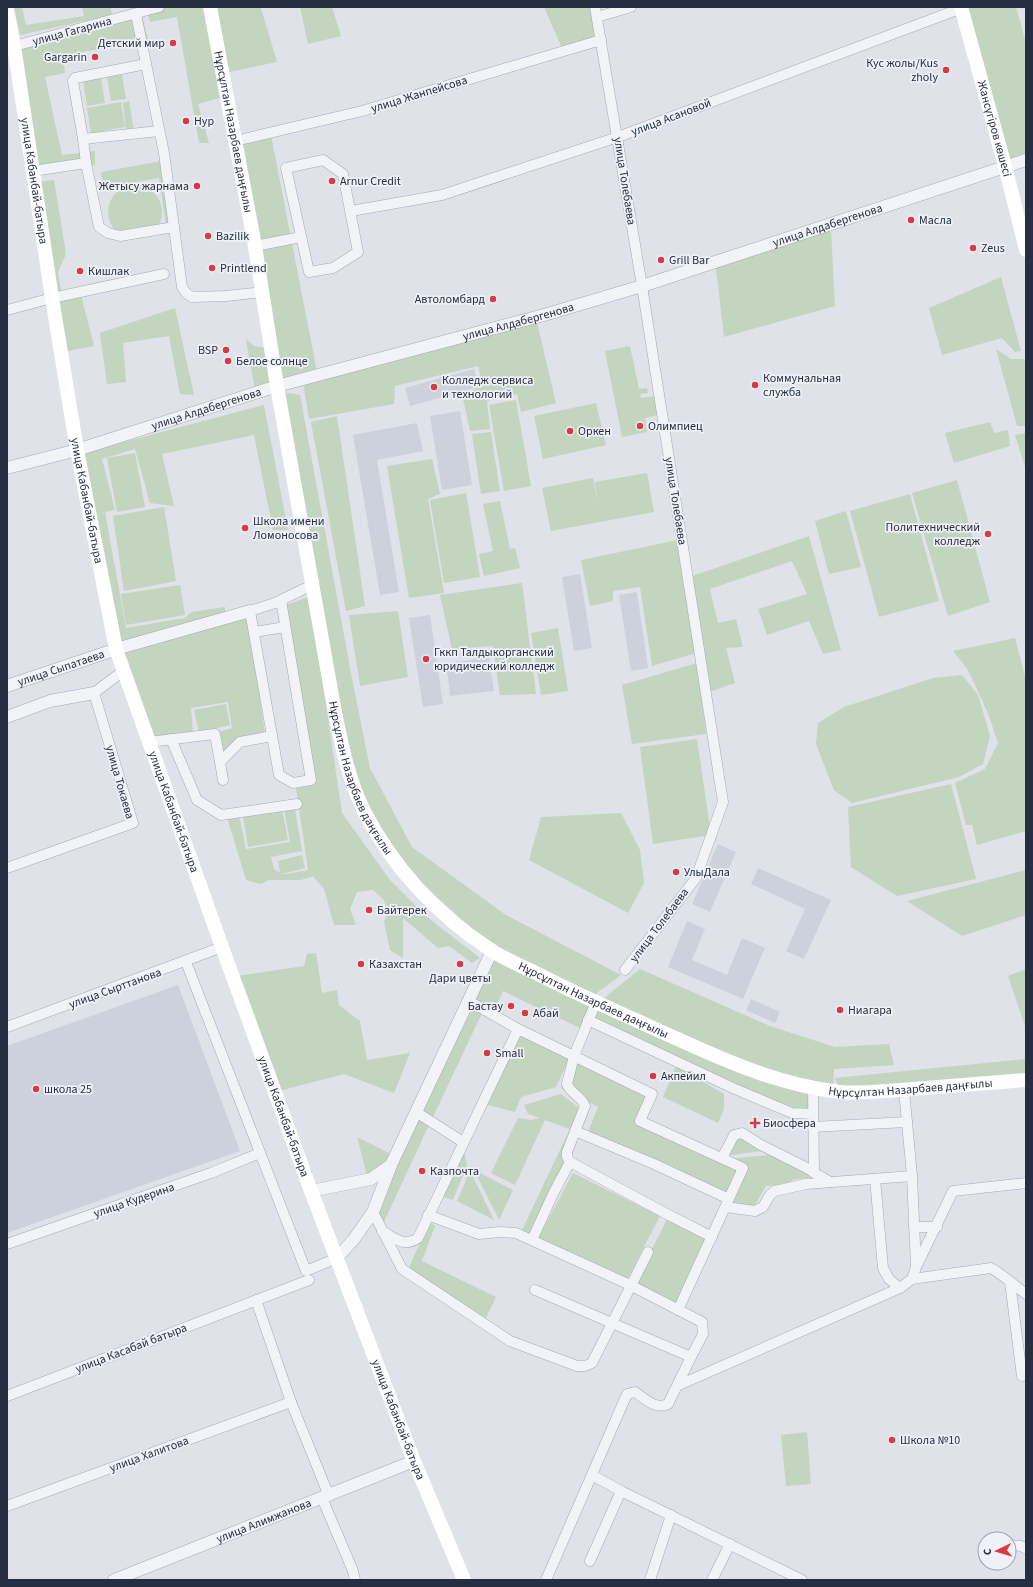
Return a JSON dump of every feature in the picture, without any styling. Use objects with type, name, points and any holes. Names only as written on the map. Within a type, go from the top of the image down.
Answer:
[{"type":"main road","name":"Нұрсұлтан Назарбаев даңғылы","points":[[210,7],[254,246],[312,586],[343,748],[352,780],[364,810],[383,842],[407,877],[422,895],[455,924],[492,951],[596,1002],[693,1046],[736,1064],[781,1080],[813,1088],[842,1092],[904,1090],[1026,1080]]},
{"type":"main road","name":"Жансүгіров көшесі","points":[[962,7],[1026,250]]},
{"type":"main road","name":"улица Кабанбай-батыра","points":[[7,10],[10,47],[32,171],[77,450],[116,649],[222,947],[336,1258],[414,1461],[464,1580]]},
{"type":"street","name":"улица Гагарина","points":[[10,47],[159,7]]},
{"type":"street","points":[[596,12],[632,7]]},
{"type":"street","name":"улица Асановой","points":[[351,211],[442,195],[618,137],[962,7]]},
{"type":"street","name":"улица Толебаева","points":[[596,12],[642,286],[723,802],[696,878],[625,970]]},
{"type":"street","points":[[136,14],[159,130],[182,287],[186,293],[192,297],[226,296],[262,292]]},
{"type":"street","name":"улица Жанпейсова","points":[[235,141],[362,111],[601,40]]},
{"type":"street","points":[[146,64],[75,78],[73,81],[86,163],[99,227],[108,233],[120,236],[174,227]]},
{"type":"street","points":[[82,139],[159,130]]},
{"type":"street","points":[[323,160],[343,174],[358,252],[333,268],[309,272],[301,237],[286,168],[323,160]]},
{"type":"street","name":"улица Алдабергенова","points":[[7,468],[77,450],[277,386],[544,315],[642,286],[1026,160]]},
{"type":"street","points":[[32,171],[86,163]]},
{"type":"street","points":[[254,246],[301,237]]},
{"type":"street","points":[[7,310],[52,298],[164,274]]},
{"type":"street","points":[[281,600],[311,780],[293,783],[279,775],[250,611],[281,600],[312,586]]},
{"type":"street","name":"улица Сыпатаева","points":[[7,686],[116,649],[250,611]]},
{"type":"street","points":[[254,632],[285,627]]},
{"type":"street","points":[[7,717],[50,701],[94,693],[123,671]]},
{"type":"street","name":"улица Токаева","points":[[7,868],[133,823],[94,693]]},
{"type":"street","points":[[149,742],[215,734],[223,780]]},
{"type":"street","points":[[220,762],[240,742],[272,736]]},
{"type":"street","points":[[171,739],[197,800],[221,815],[296,804]]},
{"type":"street","name":"улица Сырттанова","points":[[7,1027],[186,962],[222,947]]},
{"type":"street","points":[[186,962],[306,1270],[336,1258],[354,1239],[373,1212],[391,1165],[492,951]]},
{"type":"street","points":[[469,1001],[518,1029],[652,1094],[640,1121],[743,1168],[678,1310]]},
{"type":"street","points":[[596,1002],[574,1056],[567,1084],[585,1106],[584,1112],[579,1119],[567,1152],[567,1157],[570,1162],[665,1214],[712,1237]]},
{"type":"street","points":[[588,1020],[735,1090],[792,1113],[813,1114]]},
{"type":"street","points":[[382,1231],[405,1244],[412,1243],[418,1238],[518,1029]]},
{"type":"street","points":[[813,1088],[814,1173]]},
{"type":"street","points":[[904,1090],[912,1176],[916,1267]]},
{"type":"street","points":[[416,1112],[463,1142]]},
{"type":"street","points":[[813,1127],[907,1122]]},
{"type":"street","points":[[575,1131],[654,1164],[727,1203],[755,1211],[763,1207],[775,1191],[806,1184],[912,1176]]},
{"type":"street","points":[[722,1158],[734,1135],[742,1133],[761,1145],[830,1182]]},
{"type":"street","name":"улица Кудерина","points":[[7,1244],[211,1173],[260,1153]]},
{"type":"street","points":[[532,1240],[552,1194],[570,1162]]},
{"type":"street","points":[[311,1191],[371,1179],[391,1165]]},
{"type":"street","points":[[875,1179],[883,1268],[889,1279],[900,1288]]},
{"type":"street","points":[[912,1279],[916,1267],[937,1227],[953,1191],[1026,1183]]},
{"type":"street","points":[[373,1212],[402,1269],[510,1341],[577,1366],[585,1366],[592,1363],[630,1285],[648,1252]]},
{"type":"street","points":[[428,1215],[480,1234],[495,1232],[516,1233],[630,1285],[702,1322],[703,1334],[668,1404],[656,1406],[635,1392],[627,1394],[546,1580]]},
{"type":"street","points":[[914,1227],[937,1227]]},
{"type":"street","points":[[678,1385],[900,1288],[912,1279],[991,1268],[1000,1273],[1026,1294]]},
{"type":"street","name":"улица Касабай батыра","points":[[7,1396],[309,1280]]},
{"type":"street","points":[[1010,1282],[1022,1376],[1026,1375]]},
{"type":"street","points":[[535,1290],[611,1324],[692,1357]]},
{"type":"street","points":[[256,1300],[355,1580]]},
{"type":"street","name":"улица Халитова","points":[[7,1506],[291,1402]]},
{"type":"street","name":"улица Алимжанова","points":[[114,1580],[414,1461]]},
{"type":"street","points":[[592,1475],[621,1491],[799,1579]]},
{"type":"street","points":[[590,1561],[621,1491]]},
{"type":"street","points":[[650,1580],[671,1515]]},
{"type":"street","points":[[712,1580],[730,1544]]},
{"type":"shaded area","points":[[474,369],[479,387],[410,406],[405,388]]},
{"type":"shaded area","points":[[460,411],[472,485],[442,490],[430,416]]},
{"type":"shaded area","points":[[417,423],[423,451],[377,460],[399,592],[380,595],[353,435]]},
{"type":"shaded area","points":[[580,574],[592,648],[574,651],[562,577]]},
{"type":"shaded area","points":[[637,592],[648,668],[631,671],[619,595]]},
{"type":"shaded area","points":[[430,615],[443,704],[423,707],[409,618]]},
{"type":"shaded area","points":[[489,658],[494,691],[450,696],[446,663]]},
{"type":"shaded area","points":[[718,844],[736,852],[710,912],[692,904]]},
{"type":"shaded area","points":[[758,868],[831,900],[804,959],[786,951],[805,909],[751,884]]},
{"type":"shaded area","points":[[687,921],[705,929],[692,960],[727,975],[742,938],[765,948],[743,999],[668,967]]},
{"type":"shaded area","points":[[178,985],[240,1151],[7,1233],[7,1046]]},
{"type":"shaded area","points":[[751,999],[780,1012],[775,1023],[746,1010]]},
{"type":"green space","points":[[14,7],[22,7],[26,25],[84,16],[82,7],[111,7],[112,15],[20,35]]},
{"type":"green space","points":[[159,7],[207,7],[223,97],[198,104],[209,143],[199,143],[177,17],[150,22],[147,10]]},
{"type":"green space","points":[[214,7],[263,7],[261,8],[277,62],[225,73]]},
{"type":"green space","points":[[300,7],[332,7],[341,36],[308,44]]},
{"type":"green space","points":[[544,7],[591,7],[597,38],[562,48]]},
{"type":"green space","points":[[967,7],[1016,7],[1026,43],[1026,153],[1008,159]]},
{"type":"green space","points":[[142,15],[148,39],[63,56],[65,73],[45,77],[62,155],[95,151],[95,165],[37,176],[17,48]]},
{"type":"green space","points":[[122,75],[126,99],[111,101],[107,77]]},
{"type":"green space","points":[[101,78],[105,103],[87,106],[83,80]]},
{"type":"green space","points":[[129,101],[134,130],[126,131],[123,103]]},
{"type":"green space","points":[[121,102],[125,127],[91,133],[87,108]]},
{"type":"green space","points":[[271,135],[317,372],[281,381],[240,144]]},
{"type":"green space","points":[[162,161],[179,229],[167,232],[159,178],[103,188],[101,172]]},
{"type":"green space","points":[[54,180],[66,254],[58,272],[61,291],[54,292],[38,182]]},
{"type":"green space","points":[[135,185],[145,187],[154,193],[160,202],[162,212],[160,222],[154,231],[145,237],[135,239],[125,237],[116,231],[110,222],[108,212],[110,202],[116,193],[125,187]]},
{"type":"green space","points":[[831,230],[835,306],[724,337],[716,268]]},
{"type":"green space","points":[[1001,277],[1021,351],[1015,352],[1002,338],[942,355],[929,308]]},
{"type":"green space","points":[[81,295],[94,346],[63,352],[56,301]]},
{"type":"green space","points":[[175,308],[194,395],[180,394],[169,336],[123,343],[126,382],[107,384],[100,333]]},
{"type":"green space","points":[[537,323],[556,403],[521,412],[517,394],[487,401],[490,429],[470,431],[462,394],[483,386],[478,366],[395,386],[394,404],[309,419],[303,382]]},
{"type":"green space","points":[[246,339],[254,346],[266,348],[274,385],[255,390]]},
{"type":"green space","name":"Оркен","points":[[630,346],[639,389],[647,388],[648,393],[640,394],[641,398],[654,396],[658,415],[645,418],[647,432],[622,437],[605,351]]},
{"type":"green space","points":[[996,349],[1011,359],[1024,359],[1026,366],[1026,426],[1017,426]]},
{"type":"green space","points":[[282,392],[300,395],[350,668],[370,768],[412,847],[506,915],[621,975],[594,995],[490,945],[416,878],[369,811],[336,720]]},
{"type":"green space","points":[[516,400],[531,486],[504,491],[489,405]]},
{"type":"green space","name":"Оркен","points":[[596,403],[606,445],[543,459],[534,416]]},
{"type":"green space","points":[[264,405],[288,530],[273,530],[254,435],[162,454],[174,506],[150,503],[135,449],[102,459],[115,510],[105,512],[126,628],[185,618],[192,612],[225,607],[225,614],[118,643],[83,453]]},
{"type":"green space","points":[[337,416],[365,606],[346,611],[311,422]]},
{"type":"green space","points":[[990,422],[994,433],[1008,430],[1010,446],[954,463],[945,433]]},
{"type":"green space","points":[[491,432],[500,491],[481,494],[472,434]]},
{"type":"green space","points":[[1026,433],[1026,470],[1015,435]]},
{"type":"green space","points":[[135,453],[145,507],[117,512],[107,458]]},
{"type":"green space","points":[[432,459],[440,494],[428,499],[444,593],[409,598],[387,466]]},
{"type":"green space","points":[[647,473],[654,512],[551,531],[542,488],[593,478],[598,503],[595,482]]},
{"type":"green space","points":[[957,480],[990,602],[948,616],[912,493]]},
{"type":"green space","points":[[466,493],[480,577],[444,583],[430,500]]},
{"type":"green space","points":[[910,494],[939,601],[879,617],[850,511]]},
{"type":"green space","points":[[500,501],[510,549],[515,548],[520,568],[484,576],[479,554],[493,551],[483,504]]},
{"type":"green space","points":[[164,507],[176,581],[124,591],[113,516]]},
{"type":"green space","points":[[846,511],[861,567],[829,574],[815,521]]},
{"type":"green space","points":[[809,536],[841,650],[823,654],[809,621],[767,635],[758,609],[807,594],[792,561],[710,589],[718,623],[736,619],[743,647],[726,648],[735,683],[709,692],[692,576]]},
{"type":"green space","points":[[678,540],[696,653],[652,666],[640,587],[613,591],[613,601],[590,606],[581,560]]},
{"type":"green space","points":[[522,583],[536,694],[500,695],[493,646],[452,649],[440,595]]},
{"type":"green space","points":[[180,585],[185,615],[126,625],[121,594]]},
{"type":"green space","points":[[310,596],[342,813],[390,880],[427,917],[480,958],[472,963],[449,946],[438,948],[403,918],[403,958],[390,950],[384,922],[388,912],[384,900],[373,890],[357,892],[350,909],[356,925],[334,925],[324,889],[313,876],[301,880],[269,880],[261,884],[246,880],[227,817],[239,815],[246,849],[290,842],[284,809],[295,809],[302,851],[271,857],[274,869],[280,873],[278,861],[302,855],[305,868],[282,874],[308,870],[296,788],[314,783],[284,606]]},
{"type":"green space","points":[[398,611],[408,677],[360,686],[349,615]]},
{"type":"green space","points":[[248,615],[265,734],[239,739],[222,753],[219,732],[232,728],[228,702],[191,708],[193,733],[150,739],[121,651]]},
{"type":"green space","points":[[558,628],[568,691],[541,695],[531,633]]},
{"type":"green space","points":[[1015,638],[1026,680],[1026,831],[977,845],[972,825],[966,825],[955,783],[985,769],[998,743],[988,713],[968,670],[953,651]]},
{"type":"green space","points":[[697,663],[706,734],[632,744],[622,685]]},
{"type":"green space","points":[[962,675],[978,695],[990,736],[983,764],[959,777],[852,803],[834,790],[816,744],[818,723],[844,707],[933,678]]},
{"type":"green space","points":[[226,704],[230,725],[199,732],[194,710]]},
{"type":"green space","points":[[697,739],[711,835],[653,844],[640,747]]},
{"type":"green space","points":[[951,784],[976,879],[897,896],[851,867],[848,807]]},
{"type":"green space","points":[[282,809],[288,840],[248,847],[243,816]]},
{"type":"green space","points":[[621,813],[640,850],[644,883],[628,913],[529,860],[541,817]]},
{"type":"green space","points":[[1026,870],[1026,915],[962,936],[907,901]]},
{"type":"green space","points":[[316,953],[322,993],[337,990],[339,1005],[360,1021],[367,1060],[410,1053],[394,1093],[344,1074],[279,1091],[237,976],[304,966],[307,954]]},
{"type":"green space","points":[[494,954],[593,1003],[582,1029],[503,991],[494,1011],[472,1000]]},
{"type":"green space","points":[[640,969],[770,1026],[835,1047],[889,1044],[894,1065],[834,1069],[833,1088],[781,1077],[603,999]]},
{"type":"green space","points":[[1026,969],[1026,1029],[1008,976]]},
{"type":"green space","points":[[471,1005],[482,1013],[432,1119],[419,1111]]},
{"type":"green space","points":[[598,1006],[811,1090],[810,1112],[794,1110],[591,1018]]},
{"type":"green space","points":[[519,1033],[570,1057],[556,1087],[521,1097],[515,1112],[484,1104]]},
{"type":"green space","points":[[575,1058],[650,1095],[638,1121],[741,1169],[728,1197],[588,1132],[598,1107],[561,1088]]},
{"type":"green space","points":[[1026,1059],[1026,1074],[839,1089],[835,1078]]},
{"type":"green space","points":[[676,1066],[724,1094],[724,1109],[718,1123],[663,1097]]},
{"type":"green space","points":[[561,1094],[588,1115],[566,1166],[530,1235],[522,1230],[570,1129],[545,1120],[515,1185],[491,1173],[518,1118],[531,1120],[540,1118],[528,1114],[524,1105]]},
{"type":"green space","points":[[418,1116],[429,1125],[382,1226],[371,1205]]},
{"type":"green space","points":[[733,1129],[769,1150],[724,1156]]},
{"type":"green space","points":[[357,1137],[393,1155],[384,1164],[367,1176]]},
{"type":"green space","points":[[464,1150],[467,1165],[453,1200],[440,1196]]},
{"type":"green space","points":[[768,1155],[810,1170],[821,1176],[792,1180],[791,1185],[766,1186],[753,1208],[730,1205],[746,1167],[730,1159]]},
{"type":"green space","points":[[474,1170],[513,1190],[499,1220]]},
{"type":"green space","points":[[470,1171],[494,1220],[457,1201]]},
{"type":"green space","points":[[573,1173],[660,1216],[627,1280],[538,1238]]},
{"type":"green space","points":[[667,1219],[708,1238],[676,1306],[635,1283]]},
{"type":"green space","points":[[429,1222],[435,1226],[422,1261],[496,1297],[486,1318],[408,1270]]},
{"type":"green space","points":[[807,1432],[811,1484],[786,1486],[781,1435]]},
{"type":"place","name":"Детский мир","points":[[173,43]]},
{"type":"place","name":"Gargarin","points":[[95,57]]},
{"type":"place","name":"Кус жолы/Kus zholy","points":[[946,70]]},
{"type":"place","name":"Нур","points":[[186,121]]},
{"type":"place","name":"Arnur Credit","points":[[332,181]]},
{"type":"place","name":"Жетысу жарнама","points":[[197,186]]},
{"type":"place","name":"Масла","points":[[911,220]]},
{"type":"place","name":"Bazilik","points":[[208,236]]},
{"type":"place","name":"Zeus","points":[[973,248]]},
{"type":"place","name":"Grill Bar","points":[[661,260]]},
{"type":"place","name":"Printlend","points":[[212,268]]},
{"type":"place","name":"Кишлак","points":[[80,271]]},
{"type":"place","name":"Автоломбард","points":[[493,299]]},
{"type":"place","name":"BSP","points":[[226,350]]},
{"type":"place","name":"Белое солнце","points":[[228,361]]},
{"type":"place","name":"Коммунальная служба","points":[[755,385]]},
{"type":"place","name":"Колледж сервиса и технологий","points":[[434,387]]},
{"type":"place","name":"Олимпиец","points":[[640,426]]},
{"type":"place","name":"Оркен","points":[[570,431]]},
{"type":"place","name":"Школа имени Ломоносова","points":[[245,528]]},
{"type":"place","name":"Политехнический колледж","points":[[988,534]]},
{"type":"place","name":"Гккп Талдыкорганский юридический колледж","points":[[426,659]]},
{"type":"place","name":"УлыДала","points":[[676,872]]},
{"type":"place","name":"Байтерек","points":[[369,910]]},
{"type":"place","name":"Казахстан","points":[[361,964]]},
{"type":"place","name":"Дари цветы","points":[[460,964]]},
{"type":"place","name":"Бастау","points":[[511,1006]]},
{"type":"place","name":"Ниагара","points":[[840,1010]]},
{"type":"place","name":"Абай","points":[[525,1013]]},
{"type":"place","name":"Small","points":[[487,1053]]},
{"type":"place","name":"Акпейил","points":[[653,1076]]},
{"type":"place","name":"школа 25","points":[[36,1089]]},
{"type":"place","name":"Биосфера","points":[[755,1123]]},
{"type":"place","name":"Казпочта","points":[[422,1171]]},
{"type":"place","name":"Школа №10","points":[[892,1440]]}]
